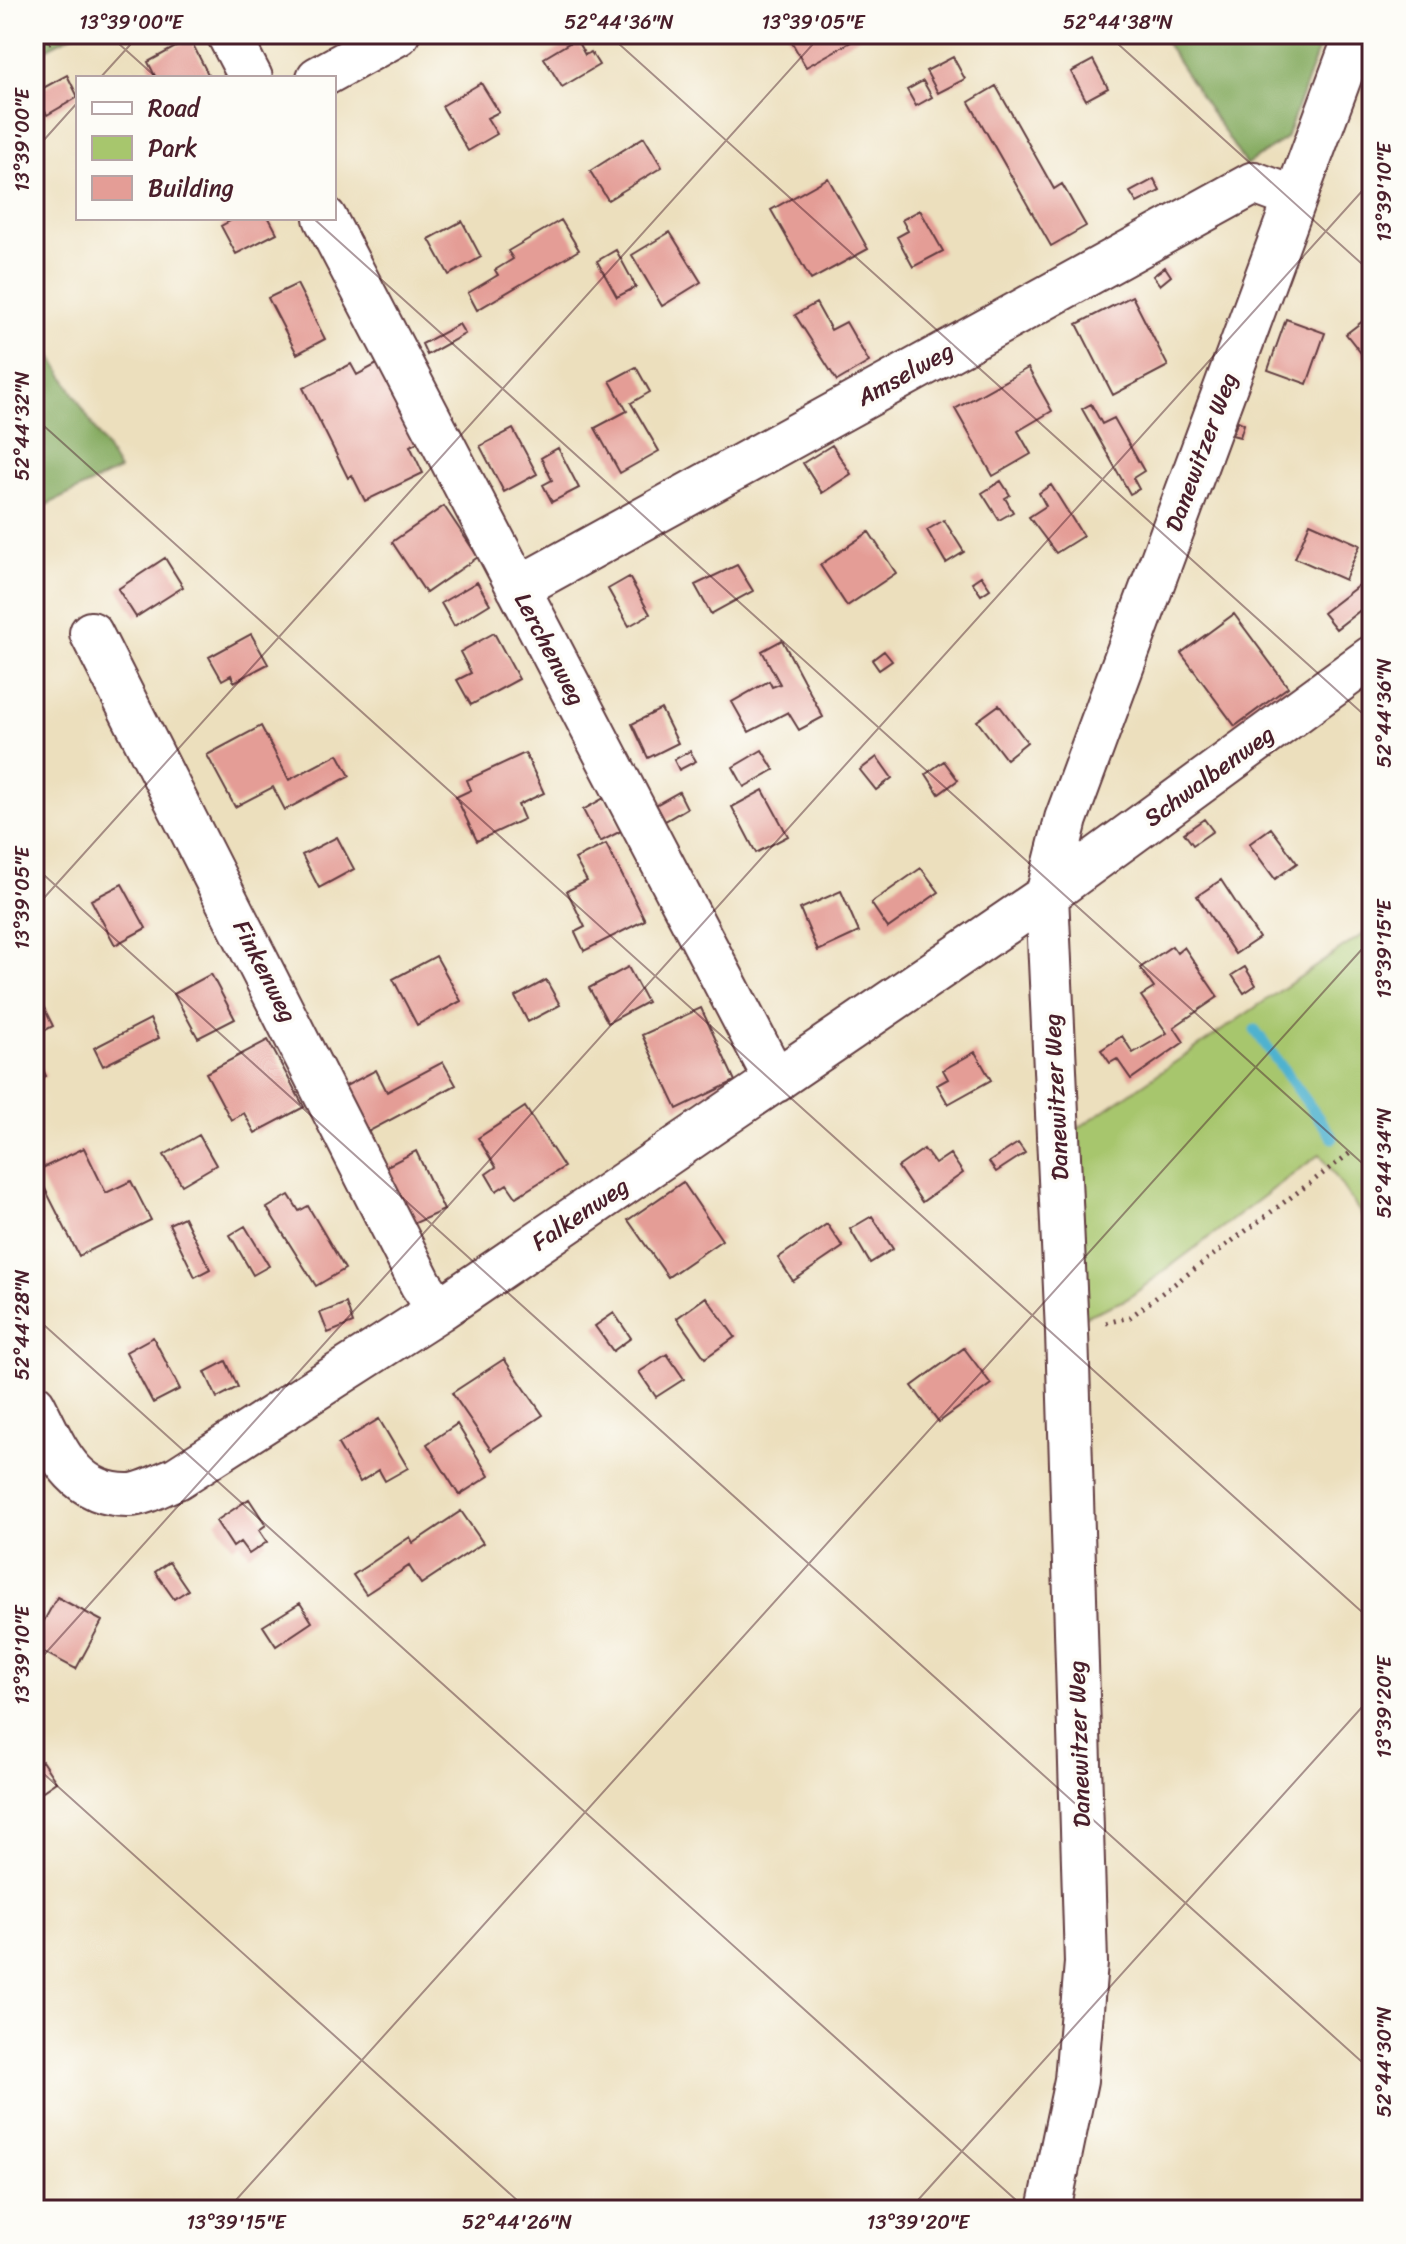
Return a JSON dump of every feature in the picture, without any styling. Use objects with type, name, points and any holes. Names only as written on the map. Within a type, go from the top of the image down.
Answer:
[{"type":"street","points":[[228,34],[250,76]]},
{"type":"street","points":[[322,76],[398,34]]},
{"type":"street","name":"Danewitzer Weg","points":[[1049,2210],[1076,2080],[1086,1963],[1067,1332],[1047,895],[1066,819],[1356,34]]},
{"type":"street","name":"Amselweg","points":[[518,588],[1254,183],[1295,198]]},
{"type":"street","name":"Lerchenweg","points":[[326,220],[776,1081]]},
{"type":"street","name":"Finkenweg","points":[[91,633],[421,1284],[439,1310]]},
{"type":"street","name":"Schwalbenweg","points":[[1047,895],[1372,657]]},
{"type":"street","name":"Falkenweg","points":[[34,1405],[68,1471],[97,1489],[131,1495],[177,1478],[439,1310],[1047,895]]},
{"type":"path","points":[[34,49],[67,34]]},
{"type":"path","points":[[1067,1332],[1130,1317],[1353,1151]]},
{"type":"green space","points":[[34,34],[74,34],[34,55]]},
{"type":"green space","points":[[1160,34],[1324,34],[1286,138],[1246,165]]},
{"type":"green space","points":[[34,326],[119,470],[34,511]]},
{"type":"green space","points":[[1372,928],[1372,1230],[1320,1154],[1127,1299],[1081,1318],[1074,1131]]},
{"type":"building","points":[[787,34],[865,34],[806,67]]},
{"type":"building","points":[[190,39],[209,76],[155,76],[148,62]]},
{"type":"building","points":[[576,39],[585,55],[591,52],[599,65],[562,87],[544,58]]},
{"type":"building","points":[[953,57],[965,79],[938,93],[926,71]]},
{"type":"building","points":[[1093,60],[1108,88],[1086,100],[1071,72]]},
{"type":"building","points":[[67,75],[76,98],[47,115],[34,93]]},
{"type":"building","points":[[923,81],[932,97],[916,106],[907,90]]},
{"type":"building","points":[[481,83],[499,112],[487,118],[497,134],[468,151],[442,106]]},
{"type":"building","points":[[996,86],[1054,189],[1062,184],[1086,226],[1051,246],[969,102]]},
{"type":"building","points":[[644,137],[662,167],[608,200],[590,171]]},
{"type":"building","points":[[828,178],[868,249],[811,280],[771,210]]},
{"type":"building","points":[[1154,179],[1160,191],[1137,203],[1130,192]]},
{"type":"building","points":[[920,210],[943,251],[913,267],[897,237],[908,231],[902,220]]},
{"type":"building","points":[[270,220],[277,233],[236,254],[221,226],[230,221]]},
{"type":"building","points":[[561,220],[579,250],[477,310],[468,293],[498,275],[495,270],[513,259],[508,251]]},
{"type":"building","points":[[462,221],[481,257],[449,275],[429,239]]},
{"type":"building","points":[[670,232],[701,282],[662,306],[632,255]]},
{"type":"building","points":[[616,250],[636,287],[617,297],[597,261]]},
{"type":"building","points":[[1165,267],[1171,276],[1160,285],[1153,276]]},
{"type":"building","points":[[297,284],[325,339],[297,354],[268,298]]},
{"type":"building","points":[[1132,296],[1168,366],[1113,395],[1077,324]]},
{"type":"building","points":[[816,303],[831,330],[846,322],[869,362],[837,381],[795,315]]},
{"type":"building","points":[[1372,314],[1372,367],[1346,334]]},
{"type":"building","points":[[1286,319],[1325,333],[1307,384],[1268,370]]},
{"type":"building","points":[[459,324],[465,334],[427,355],[422,344]]},
{"type":"building","points":[[379,363],[418,442],[410,446],[423,473],[365,501],[352,475],[348,478],[303,388],[351,364],[357,375]]},
{"type":"building","points":[[636,367],[650,392],[631,403],[659,451],[620,473],[595,428],[627,411],[610,381]]},
{"type":"building","points":[[1028,368],[1052,411],[1018,431],[1031,454],[993,476],[955,409]]},
{"type":"building","points":[[1091,404],[1102,424],[1114,418],[1144,471],[1133,478],[1139,489],[1130,494],[1082,409]]},
{"type":"building","points":[[1238,421],[1244,424],[1240,437],[1232,435]]},
{"type":"building","points":[[513,429],[537,474],[504,492],[480,446]]},
{"type":"building","points":[[832,445],[851,474],[822,493],[803,463]]},
{"type":"building","points":[[558,448],[579,488],[552,502],[543,485],[552,480],[541,458]]},
{"type":"building","points":[[1001,481],[1010,495],[1005,498],[1013,512],[999,520],[982,493]]},
{"type":"building","points":[[1051,485],[1083,536],[1056,553],[1029,517],[1046,506],[1039,493]]},
{"type":"building","points":[[444,506],[478,557],[426,593],[392,542]]},
{"type":"building","points":[[944,520],[964,552],[946,563],[927,530]]},
{"type":"building","points":[[1310,523],[1360,545],[1345,580],[1295,558]]},
{"type":"building","points":[[869,532],[896,573],[847,606],[820,565]]},
{"type":"building","points":[[165,558],[183,587],[136,617],[118,589]]},
{"type":"building","points":[[737,565],[753,591],[711,614],[695,585]]},
{"type":"building","points":[[1372,575],[1372,601],[1336,629],[1323,613]]},
{"type":"building","points":[[981,576],[990,589],[981,595],[972,582]]},
{"type":"building","points":[[629,577],[650,614],[629,626],[608,589]]},
{"type":"building","points":[[477,582],[490,604],[454,626],[441,603]]},
{"type":"building","points":[[1234,614],[1288,687],[1235,726],[1181,653]]},
{"type":"building","points":[[494,633],[519,679],[471,705],[457,680],[471,673],[460,652]]},
{"type":"building","points":[[251,634],[268,664],[234,682],[231,675],[222,680],[209,657]]},
{"type":"building","points":[[782,640],[823,717],[799,730],[788,712],[749,732],[732,702],[769,681],[772,687],[780,684],[762,651]]},
{"type":"building","points":[[884,651],[892,661],[879,670],[872,660]]},
{"type":"building","points":[[999,705],[1027,742],[1006,759],[977,721]]},
{"type":"building","points":[[661,709],[678,743],[648,758],[632,724]]},
{"type":"building","points":[[261,726],[289,780],[338,754],[350,776],[285,810],[273,787],[235,807],[207,755]]},
{"type":"building","points":[[762,750],[774,770],[744,787],[733,767]]},
{"type":"building","points":[[690,751],[696,761],[679,770],[674,760]]},
{"type":"building","points":[[525,753],[544,793],[518,805],[524,819],[477,841],[456,797],[471,790],[467,780]]},
{"type":"building","points":[[877,757],[892,778],[876,790],[860,770]]},
{"type":"building","points":[[944,761],[958,780],[939,794],[926,774]]},
{"type":"building","points":[[763,790],[788,836],[756,853],[732,807]]},
{"type":"building","points":[[679,792],[687,808],[665,821],[656,805]]},
{"type":"building","points":[[604,798],[621,831],[600,842],[583,810]]},
{"type":"building","points":[[34,804],[45,824],[34,830]]},
{"type":"building","points":[[1204,819],[1213,831],[1193,845],[1184,833]]},
{"type":"building","points":[[1271,828],[1297,863],[1275,879],[1249,844]]},
{"type":"building","points":[[337,837],[354,869],[319,888],[302,855]]},
{"type":"building","points":[[606,844],[645,920],[584,951],[575,932],[585,927],[567,891],[587,881],[575,859]]},
{"type":"building","points":[[921,868],[939,892],[888,928],[871,903]]},
{"type":"building","points":[[1221,880],[1259,938],[1235,954],[1197,896]]},
{"type":"building","points":[[122,884],[146,928],[115,945],[91,900]]},
{"type":"building","points":[[841,891],[859,932],[818,951],[800,909]]},
{"type":"building","points":[[1172,946],[1177,953],[1184,947],[1218,997],[1174,1027],[1184,1042],[1131,1079],[1117,1059],[1110,1063],[1101,1050],[1122,1036],[1133,1053],[1167,1033],[1141,996],[1154,988],[1140,968]]},
{"type":"building","points":[[436,956],[461,1001],[417,1025],[393,979]]},
{"type":"building","points":[[628,967],[647,1002],[608,1023],[589,988]]},
{"type":"building","points":[[1245,967],[1256,985],[1244,993],[1232,975]]},
{"type":"building","points":[[211,974],[235,1019],[198,1038],[174,994]]},
{"type":"building","points":[[546,980],[560,1005],[528,1022],[515,997]]},
{"type":"building","points":[[39,998],[53,1026],[34,1036],[34,1000]]},
{"type":"building","points":[[701,1008],[735,1081],[677,1109],[642,1035]]},
{"type":"building","points":[[150,1019],[159,1038],[103,1066],[94,1048]]},
{"type":"building","points":[[268,1040],[304,1107],[255,1133],[244,1113],[231,1120],[206,1073]]},
{"type":"building","points":[[975,1052],[991,1080],[948,1104],[937,1085],[948,1079],[943,1070]]},
{"type":"building","points":[[38,1060],[46,1076],[34,1082],[34,1062]]},
{"type":"building","points":[[443,1062],[456,1085],[364,1134],[340,1089],[376,1070],[387,1092]]},
{"type":"building","points":[[525,1107],[564,1167],[516,1197],[507,1184],[496,1191],[486,1174],[496,1167],[478,1138]]},
{"type":"building","points":[[199,1135],[216,1165],[182,1185],[164,1155]]},
{"type":"building","points":[[1018,1143],[1025,1153],[996,1172],[989,1162]]},
{"type":"building","points":[[84,1148],[106,1193],[131,1181],[151,1220],[79,1256],[36,1171]]},
{"type":"building","points":[[924,1149],[935,1164],[950,1154],[963,1173],[922,1202],[898,1167]]},
{"type":"building","points":[[416,1151],[444,1210],[413,1224],[385,1167]]},
{"type":"building","points":[[683,1182],[722,1240],[668,1277],[628,1220]]},
{"type":"building","points":[[289,1195],[299,1211],[308,1206],[345,1269],[316,1286],[267,1208]]},
{"type":"building","points":[[872,1216],[893,1249],[870,1263],[850,1229]]},
{"type":"building","points":[[184,1217],[210,1269],[195,1277],[169,1224]]},
{"type":"building","points":[[827,1224],[843,1247],[793,1281],[778,1258]]},
{"type":"building","points":[[245,1226],[269,1266],[253,1275],[230,1235]]},
{"type":"building","points":[[706,1297],[735,1337],[705,1358],[677,1318]]},
{"type":"building","points":[[346,1303],[353,1323],[328,1333],[320,1313]]},
{"type":"building","points":[[614,1313],[631,1338],[613,1351],[595,1326]]},
{"type":"building","points":[[153,1337],[180,1389],[153,1403],[126,1352]]},
{"type":"building","points":[[964,1348],[991,1384],[939,1422],[912,1386]]},
{"type":"building","points":[[667,1354],[684,1379],[656,1397],[639,1372]]},
{"type":"building","points":[[504,1359],[543,1415],[491,1450],[452,1393]]},
{"type":"building","points":[[226,1361],[238,1387],[217,1398],[205,1372]]},
{"type":"building","points":[[379,1419],[408,1468],[385,1481],[379,1470],[360,1482],[338,1444]]},
{"type":"building","points":[[457,1424],[489,1476],[459,1495],[427,1444]]},
{"type":"building","points":[[249,1499],[266,1525],[259,1530],[267,1542],[249,1554],[240,1542],[233,1547],[216,1521]]},
{"type":"building","points":[[461,1511],[483,1543],[421,1584],[409,1566],[366,1594],[353,1575],[410,1537],[413,1543]]},
{"type":"building","points":[[169,1562],[188,1590],[174,1599],[155,1572]]},
{"type":"building","points":[[57,1597],[102,1621],[76,1669],[34,1647],[34,1639]]},
{"type":"building","points":[[300,1603],[312,1622],[276,1646],[263,1626]]},
{"type":"building","points":[[42,1761],[56,1782],[34,1797],[34,1766]]},
{"type":"waterway","points":[[1255,1030],[1333,1138]]},
{"type":"waterway","points":[[1367,1186],[1372,1193]]}]
